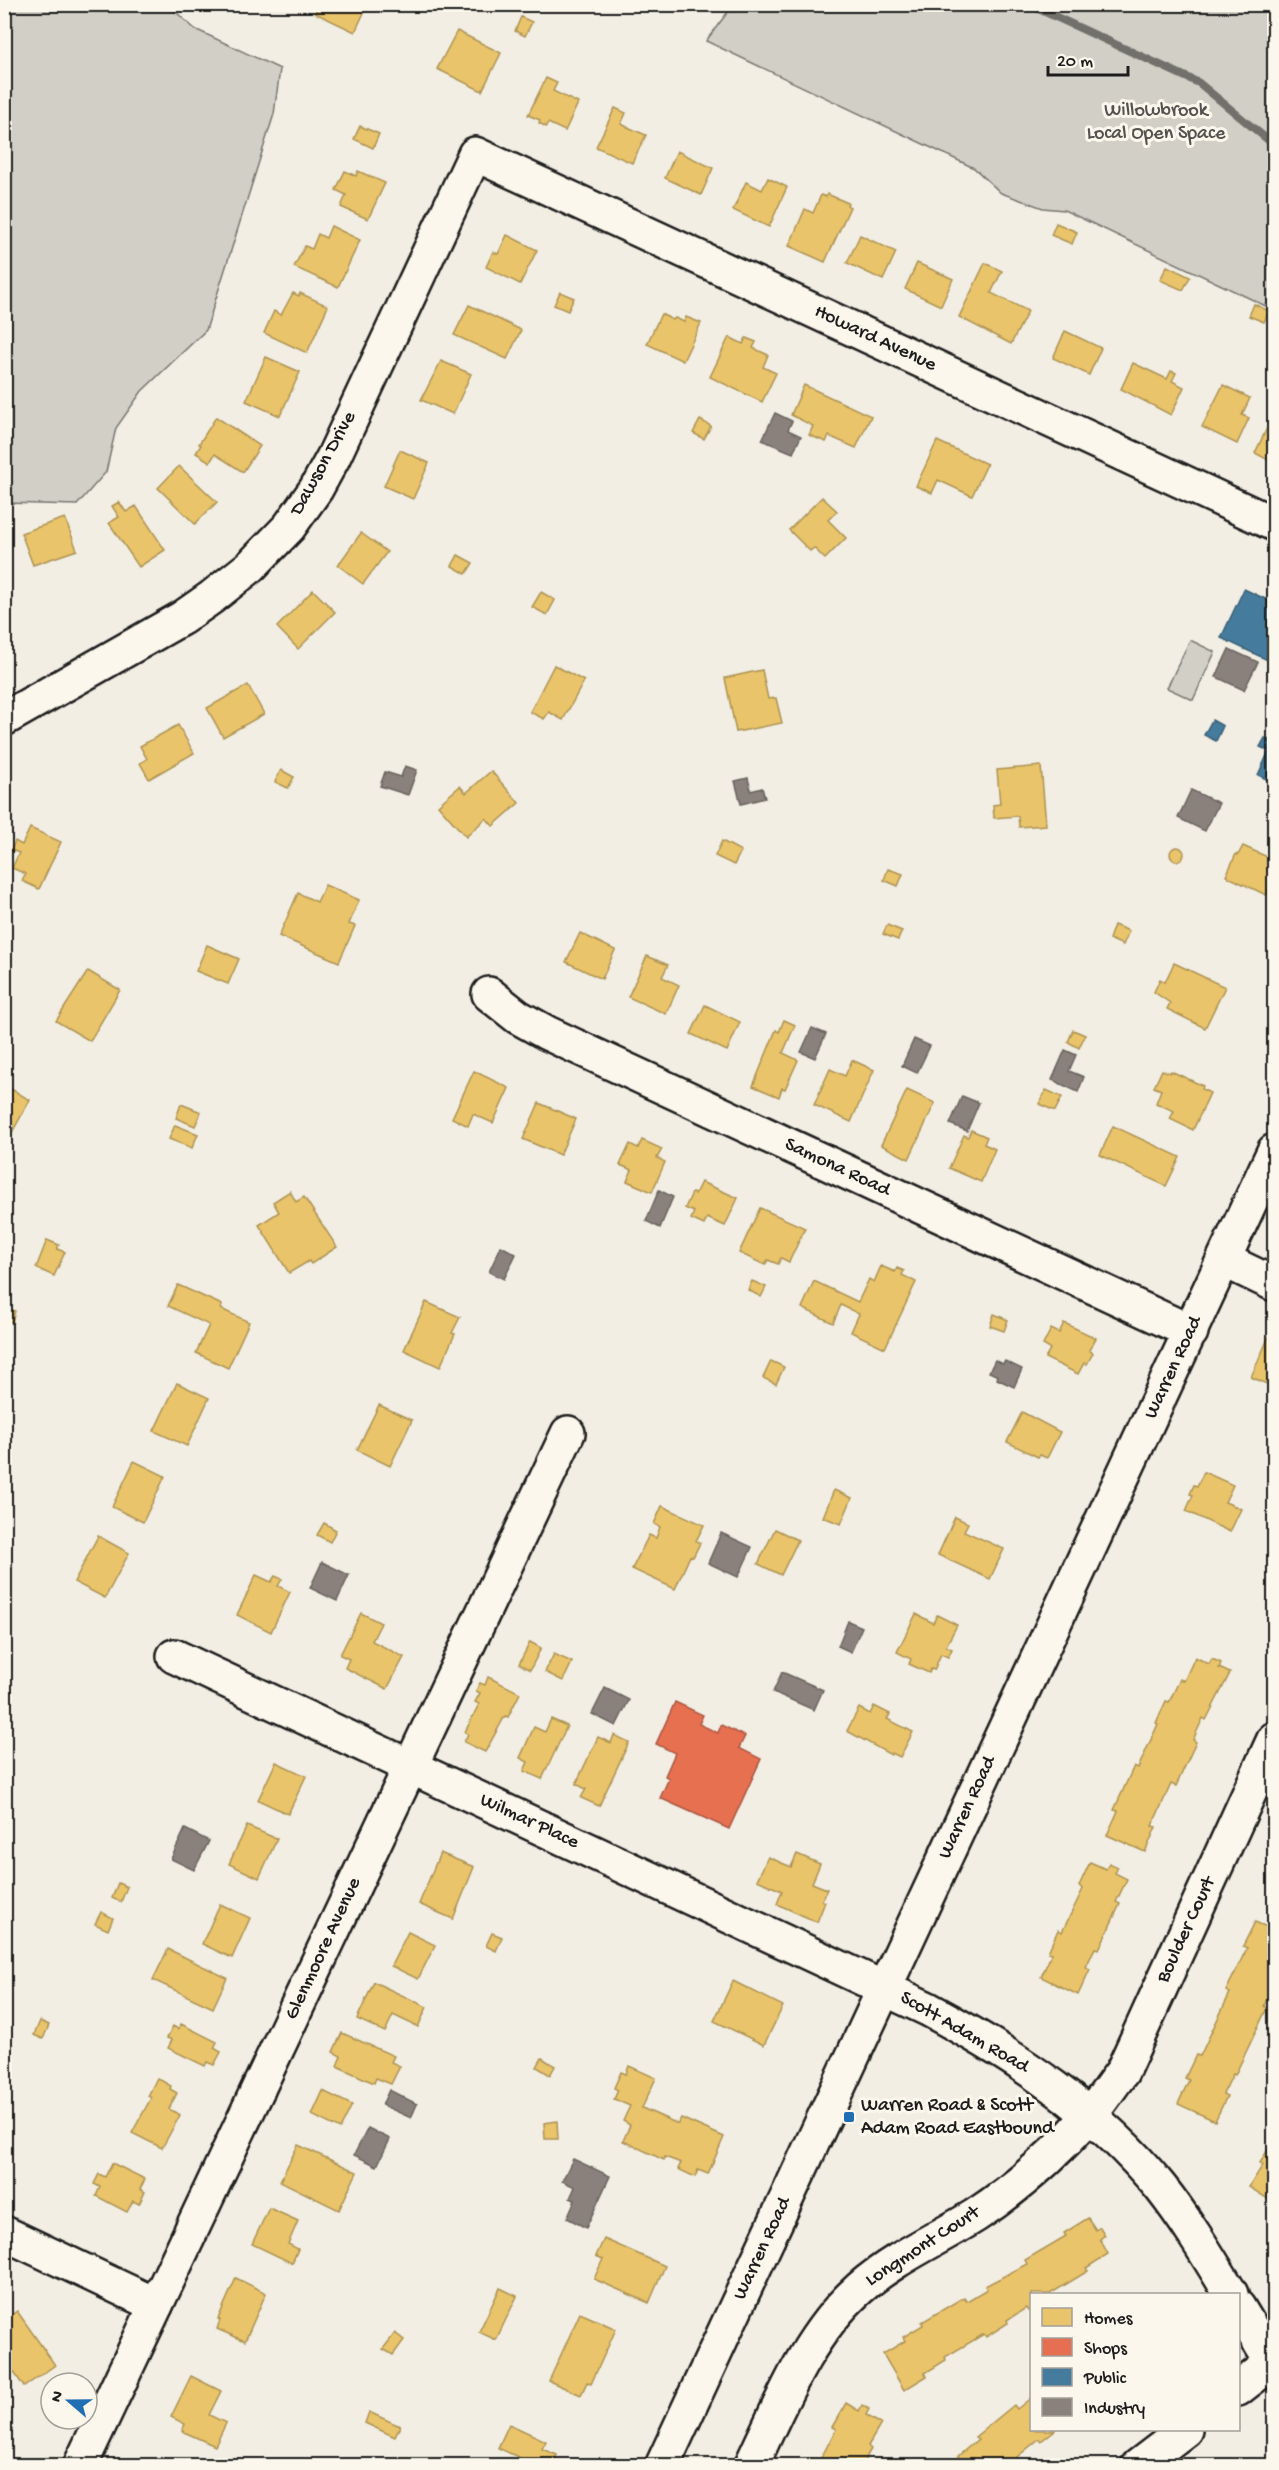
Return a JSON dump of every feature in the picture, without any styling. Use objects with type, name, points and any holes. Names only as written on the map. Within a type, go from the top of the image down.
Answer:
[{"type":"street","name":"Howard Avenue","points":[[475,154],[1275,524]]},
{"type":"street","name":"Dawson Drive","points":[[4,719],[182,618],[251,566],[289,527],[316,489],[333,458],[475,154]]},
{"type":"street","name":"Samona Road","points":[[489,994],[518,1017],[547,1033],[1191,1332]]},
{"type":"street","name":"Warren Road","points":[[662,2466],[1275,1151]]},
{"type":"street","points":[[1224,1260],[1275,1284]]},
{"type":"street","name":"Glenmoore Avenue","points":[[80,2466],[568,1433]]},
{"type":"street","name":"Wilmar Place","points":[[174,1656],[884,1988]]},
{"type":"street","name":"Boulder Court","points":[[1089,2115],[1122,2072],[1275,1739]]},
{"type":"street","name":"Scott Adam Road","points":[[884,1988],[993,2044],[1089,2115],[1160,2187],[1184,2220],[1230,2293]]},
{"type":"street","name":"Longmont Court","points":[[751,2466],[795,2373],[826,2325],[861,2287],[908,2255],[976,2214],[1035,2170],[1089,2115]]},
{"type":"street","points":[[4,2233],[156,2305]]},
{"type":"street","points":[[1240,2309],[1274,2363],[1240,2388]]},
{"type":"street","points":[[1138,2466],[1184,2431]]},
{"type":"green space","points":[[5,4],[168,5],[195,29],[280,69],[274,114],[206,330],[142,391],[116,428],[106,472],[77,505],[5,503]]},
{"type":"green space","name":"Willowbrook Local Open Space","points":[[733,5],[1274,5],[1274,310],[1064,210],[1043,208],[1001,193],[974,168],[706,41]]},
{"type":"green space","points":[[1190,640],[1215,652],[1193,700],[1167,688]]},
{"type":"building: Homes","points":[[319,4],[368,4],[355,32],[315,13]]},
{"type":"building: Homes","points":[[521,17],[532,22],[525,36],[515,31]]},
{"type":"building: Homes","points":[[457,31],[501,53],[482,91],[437,69]]},
{"type":"building: Homes","points":[[546,78],[557,83],[553,91],[578,103],[565,131],[548,123],[546,127],[539,123],[540,120],[528,115]]},
{"type":"building: Homes","points":[[615,108],[626,113],[621,124],[646,135],[632,163],[596,147]]},
{"type":"building: Homes","points":[[360,126],[379,134],[373,148],[354,139]]},
{"type":"building: Homes","points":[[677,151],[713,168],[701,195],[665,178]]},
{"type":"building: Homes","points":[[345,171],[356,176],[358,171],[385,183],[368,219],[341,207],[346,195],[336,190]]},
{"type":"building: Homes","points":[[768,178],[787,187],[769,227],[733,210],[746,182],[762,190]]},
{"type":"building: Homes","points":[[827,194],[848,203],[850,207],[825,262],[789,246],[805,209],[813,213],[821,195],[826,197]]},
{"type":"building: Homes","points":[[1056,223],[1077,232],[1072,244],[1051,235]]},
{"type":"building: Homes","points":[[331,226],[360,240],[338,287],[294,267],[305,246],[312,249],[318,234],[326,238]]},
{"type":"building: Homes","points":[[507,235],[537,250],[520,284],[486,267],[493,252],[498,254]]},
{"type":"building: Homes","points":[[860,235],[896,252],[883,280],[847,263]]},
{"type":"building: Homes","points":[[917,263],[953,279],[941,306],[905,289]]},
{"type":"building: Homes","points":[[985,263],[1002,271],[991,293],[1028,311],[1011,344],[959,317]]},
{"type":"building: Homes","points":[[1167,266],[1190,277],[1183,290],[1160,280]]},
{"type":"building: Homes","points":[[560,292],[574,298],[568,311],[554,305]]},
{"type":"building: Homes","points":[[293,293],[299,296],[300,293],[328,306],[307,353],[264,333],[274,311],[281,315]]},
{"type":"building: Homes","points":[[1254,304],[1269,311],[1264,322],[1249,316]]},
{"type":"building: Homes","points":[[469,305],[521,330],[507,359],[454,335]]},
{"type":"building: Homes","points":[[661,314],[673,320],[675,318],[684,322],[686,317],[701,323],[683,361],[647,344]]},
{"type":"building: Homes","points":[[1065,331],[1101,348],[1089,375],[1053,358]]},
{"type":"building: Homes","points":[[729,337],[743,344],[746,338],[756,342],[753,348],[768,355],[763,367],[776,373],[762,402],[710,377]]},
{"type":"building: Homes","points":[[266,357],[300,372],[280,416],[246,401]]},
{"type":"building: Homes","points":[[441,361],[471,374],[453,414],[421,400]]},
{"type":"building: Homes","points":[[1133,363],[1167,379],[1171,371],[1176,373],[1172,381],[1184,387],[1171,415],[1121,389]]},
{"type":"building: Homes","points":[[804,385],[871,416],[856,448],[829,436],[826,442],[809,435],[813,426],[791,415]]},
{"type":"building: Homes","points":[[1223,385],[1250,398],[1242,415],[1249,418],[1237,444],[1202,427]]},
{"type":"building: Homes","points":[[216,417],[260,446],[243,472],[215,454],[210,462],[196,453]]},
{"type":"building: Homes","points":[[700,420],[711,426],[704,439],[693,433]]},
{"type":"building: Homes","points":[[1268,426],[1274,429],[1274,463],[1255,453]]},
{"type":"building: Homes","points":[[937,441],[987,464],[972,496],[938,480],[932,493],[916,486]]},
{"type":"building: Homes","points":[[400,450],[429,463],[413,499],[384,486]]},
{"type":"building: Homes","points":[[179,466],[217,502],[195,524],[158,488]]},
{"type":"building: Homes","points":[[822,497],[837,511],[828,520],[846,538],[825,559],[814,548],[810,551],[789,530]]},
{"type":"building: Homes","points":[[119,502],[126,512],[136,506],[165,550],[139,567],[109,523],[119,517],[112,506]]},
{"type":"building: Homes","points":[[65,518],[77,550],[33,565],[21,533]]},
{"type":"building: Homes","points":[[361,533],[387,552],[363,584],[338,565]]},
{"type":"building: Homes","points":[[458,555],[473,563],[466,574],[452,566]]},
{"type":"building: Homes","points":[[313,590],[335,612],[298,649],[277,627]]},
{"type":"building: Homes","points":[[541,592],[555,600],[547,615],[532,607]]},
{"type":"building: Homes","points":[[554,665],[584,681],[563,720],[549,712],[544,719],[530,712]]},
{"type":"building: Homes","points":[[762,670],[768,699],[776,698],[782,723],[736,732],[725,678]]},
{"type":"building: Homes","points":[[248,685],[264,714],[223,737],[207,708]]},
{"type":"building: Homes","points":[[178,725],[194,753],[149,779],[140,763],[147,759],[140,746]]},
{"type":"building: Homes","points":[[1041,766],[1046,825],[1019,827],[1018,816],[994,818],[993,805],[1000,804],[997,770]]},
{"type":"building: Homes","points":[[281,770],[294,777],[288,788],[275,782]]},
{"type":"building: Homes","points":[[491,771],[519,803],[493,826],[486,818],[466,837],[438,805],[460,786],[466,793]]},
{"type":"building: Homes","points":[[30,828],[61,842],[39,889],[22,881],[26,874],[12,868],[19,853],[11,850],[15,841],[22,845]]},
{"type":"building: Homes","points":[[722,841],[741,851],[734,865],[715,856]]},
{"type":"building: Homes","points":[[1243,846],[1274,860],[1274,876],[1266,895],[1226,876],[1236,854],[1238,855]]},
{"type":"building: Homes","points":[[1177,847],[1182,849],[1184,854],[1182,859],[1177,861],[1172,859],[1170,854],[1172,849]]},
{"type":"building: Homes","points":[[888,869],[903,874],[898,886],[884,880]]},
{"type":"building: Homes","points":[[325,885],[359,900],[349,924],[355,926],[339,962],[279,936],[298,893],[317,902]]},
{"type":"building: Homes","points":[[887,925],[902,931],[898,940],[883,934]]},
{"type":"building: Homes","points":[[1114,925],[1129,931],[1123,945],[1109,939]]},
{"type":"building: Homes","points":[[580,933],[615,950],[602,979],[566,962]]},
{"type":"building: Homes","points":[[207,945],[239,959],[228,984],[196,971]]},
{"type":"building: Homes","points":[[647,956],[668,965],[662,977],[679,985],[666,1014],[628,997]]},
{"type":"building: Homes","points":[[1174,963],[1225,987],[1205,1028],[1167,1009],[1170,1003],[1154,992],[1160,979],[1165,982]]},
{"type":"building: Homes","points":[[88,971],[120,990],[90,1041],[56,1021]]},
{"type":"building: Homes","points":[[705,1005],[740,1022],[727,1051],[691,1034]]},
{"type":"building: Homes","points":[[784,1020],[795,1025],[783,1053],[798,1060],[779,1097],[753,1086],[776,1030],[779,1032]]},
{"type":"building: Homes","points":[[1073,1030],[1085,1035],[1079,1048],[1068,1042]]},
{"type":"building: Homes","points":[[852,1060],[874,1070],[851,1122],[814,1105],[830,1069],[845,1076]]},
{"type":"building: Homes","points":[[1162,1070],[1170,1073],[1171,1071],[1203,1086],[1202,1089],[1210,1093],[1193,1130],[1170,1119],[1174,1111],[1156,1103],[1161,1090],[1154,1087]]},
{"type":"building: Homes","points":[[474,1071],[509,1088],[493,1123],[473,1114],[468,1126],[452,1118]]},
{"type":"building: Homes","points":[[4,1085],[30,1100],[4,1147]]},
{"type":"building: Homes","points":[[907,1090],[935,1103],[909,1159],[881,1145]]},
{"type":"building: Homes","points":[[1046,1090],[1062,1097],[1055,1111],[1039,1104]]},
{"type":"building: Homes","points":[[539,1103],[576,1119],[560,1155],[523,1139]]},
{"type":"building: Homes","points":[[181,1104],[201,1112],[195,1126],[176,1118]]},
{"type":"building: Homes","points":[[175,1125],[198,1134],[192,1148],[169,1139]]},
{"type":"building: Homes","points":[[1113,1126],[1180,1157],[1166,1186],[1100,1155]]},
{"type":"building: Homes","points":[[971,1130],[987,1137],[984,1144],[995,1149],[981,1182],[949,1168],[964,1135],[968,1137]]},
{"type":"building: Homes","points":[[642,1140],[662,1149],[657,1158],[665,1162],[652,1192],[627,1181],[632,1170],[620,1165],[630,1144],[638,1148]]},
{"type":"building: Homes","points":[[701,1182],[738,1198],[725,1226],[707,1218],[704,1225],[691,1219],[694,1212],[685,1208],[692,1193],[695,1194]]},
{"type":"building: Homes","points":[[290,1191],[296,1202],[304,1197],[337,1247],[311,1264],[309,1261],[289,1273],[259,1225],[279,1212],[273,1202]]},
{"type":"building: Homes","points":[[760,1208],[805,1228],[789,1262],[781,1258],[778,1264],[768,1260],[765,1265],[739,1253]]},
{"type":"building: Homes","points":[[47,1240],[59,1245],[57,1249],[65,1252],[54,1276],[36,1268]]},
{"type":"building: Homes","points":[[881,1266],[895,1272],[897,1268],[904,1271],[902,1275],[916,1282],[885,1348],[851,1332],[859,1314],[841,1305],[833,1323],[802,1308],[814,1281],[858,1302],[869,1279],[874,1282]]},
{"type":"building: Homes","points":[[752,1281],[766,1287],[761,1297],[748,1290]]},
{"type":"building: Homes","points":[[178,1285],[222,1305],[221,1309],[249,1322],[228,1368],[196,1353],[209,1325],[168,1306]]},
{"type":"building: Homes","points":[[426,1302],[460,1317],[440,1367],[404,1350]]},
{"type":"building: Homes","points":[[4,1308],[15,1311],[12,1322],[4,1320]]},
{"type":"building: Homes","points":[[994,1314],[1008,1320],[1004,1331],[990,1326]]},
{"type":"building: Homes","points":[[1064,1323],[1096,1338],[1089,1350],[1093,1353],[1078,1374],[1045,1358],[1050,1349],[1043,1345],[1051,1329],[1059,1333]]},
{"type":"building: Homes","points":[[1270,1334],[1274,1336],[1274,1387],[1251,1377]]},
{"type":"building: Homes","points":[[771,1361],[784,1367],[776,1384],[763,1378]]},
{"type":"building: Homes","points":[[177,1383],[209,1398],[187,1446],[154,1431]]},
{"type":"building: Homes","points":[[379,1405],[412,1420],[390,1466],[357,1450]]},
{"type":"building: Homes","points":[[1022,1412],[1060,1432],[1047,1458],[1040,1455],[1038,1457],[1007,1442]]},
{"type":"building: Homes","points":[[134,1461],[165,1476],[143,1522],[112,1507]]},
{"type":"building: Homes","points":[[1204,1472],[1233,1485],[1225,1502],[1241,1509],[1230,1532],[1186,1511],[1193,1495],[1190,1494],[1194,1485],[1197,1486]]},
{"type":"building: Homes","points":[[834,1490],[852,1498],[841,1524],[823,1517]]},
{"type":"building: Homes","points":[[662,1506],[704,1525],[696,1541],[700,1543],[693,1557],[690,1556],[675,1589],[632,1569],[649,1535],[656,1538],[660,1527],[654,1524]]},
{"type":"building: Homes","points":[[955,1517],[968,1523],[964,1531],[1004,1549],[990,1579],[938,1555]]},
{"type":"building: Homes","points":[[324,1523],[336,1530],[330,1542],[317,1535]]},
{"type":"building: Homes","points":[[775,1529],[798,1540],[781,1575],[758,1564]]},
{"type":"building: Homes","points":[[98,1536],[129,1553],[105,1598],[74,1582]]},
{"type":"building: Homes","points":[[256,1575],[271,1582],[275,1576],[282,1579],[278,1586],[290,1592],[271,1632],[237,1615]]},
{"type":"building: Homes","points":[[361,1613],[381,1623],[372,1641],[404,1657],[387,1689],[345,1668],[349,1659],[340,1655]]},
{"type":"building: Homes","points":[[916,1614],[933,1623],[937,1615],[957,1625],[946,1646],[952,1649],[948,1657],[941,1654],[934,1670],[931,1669],[929,1673],[909,1664],[911,1659],[897,1652]]},
{"type":"building: Homes","points":[[530,1642],[541,1648],[530,1670],[519,1664]]},
{"type":"building: Homes","points":[[554,1654],[572,1662],[563,1681],[545,1672]]},
{"type":"building: Homes","points":[[1195,1657],[1209,1664],[1212,1659],[1221,1663],[1219,1668],[1230,1673],[1206,1720],[1203,1718],[1193,1740],[1196,1742],[1176,1786],[1171,1784],[1152,1826],[1156,1827],[1145,1852],[1107,1835],[1118,1811],[1114,1810],[1134,1766],[1138,1768],[1166,1701],[1169,1702],[1180,1679],[1184,1681]]},
{"type":"building: Homes","points":[[488,1677],[520,1693],[508,1717],[505,1716],[485,1752],[464,1742],[468,1734],[465,1732],[479,1704],[475,1702],[480,1693],[476,1691],[480,1683],[485,1685]]},
{"type":"building: Homes","points":[[874,1706],[890,1714],[887,1719],[913,1732],[900,1757],[892,1753],[891,1755],[847,1731],[859,1708],[870,1714]]},
{"type":"building: Homes","points":[[551,1719],[567,1726],[542,1779],[524,1771],[528,1762],[520,1758],[534,1727],[545,1732]]},
{"type":"building: Homes","points":[[614,1735],[629,1742],[599,1806],[581,1798],[586,1789],[576,1784],[598,1737],[611,1743]]},
{"type":"building: Homes","points":[[276,1762],[306,1776],[288,1814],[258,1800]]},
{"type":"building: Homes","points":[[247,1826],[277,1839],[259,1878],[229,1864]]},
{"type":"building: Homes","points":[[440,1853],[474,1867],[453,1919],[419,1904]]},
{"type":"building: Homes","points":[[797,1854],[820,1864],[812,1883],[827,1889],[822,1900],[825,1902],[817,1922],[777,1904],[782,1891],[757,1880],[768,1857],[791,1867]]},
{"type":"building: Homes","points":[[1090,1862],[1106,1869],[1109,1863],[1118,1867],[1115,1873],[1127,1879],[1116,1902],[1120,1904],[1099,1949],[1095,1948],[1086,1967],[1090,1969],[1078,1995],[1041,1977],[1052,1953],[1048,1952],[1058,1930],[1062,1932],[1083,1889],[1079,1886]]},
{"type":"building: Homes","points":[[118,1883],[127,1887],[121,1902],[112,1898]]},
{"type":"building: Homes","points":[[220,1904],[250,1918],[232,1958],[202,1944]]},
{"type":"building: Homes","points":[[101,1912],[113,1918],[108,1930],[95,1924]]},
{"type":"building: Homes","points":[[1271,1920],[1274,1922],[1274,1983],[1264,2006],[1267,2008],[1235,2075],[1233,2074],[1223,2094],[1227,2096],[1215,2121],[1178,2104],[1189,2080],[1185,2078],[1196,2055],[1200,2056],[1230,1993],[1226,1991],[1247,1948],[1243,1946],[1255,1922],[1267,1927]]},
{"type":"building: Homes","points":[[408,1932],[435,1945],[418,1979],[391,1966]]},
{"type":"building: Homes","points":[[492,1933],[502,1937],[496,1951],[486,1946]]},
{"type":"building: Homes","points":[[168,1949],[227,1978],[213,2008],[153,1980]]},
{"type":"building: Homes","points":[[733,1981],[783,2006],[764,2045],[714,2021]]},
{"type":"building: Homes","points":[[374,1982],[427,2007],[418,2027],[393,2015],[385,2032],[357,2019]]},
{"type":"building: Homes","points":[[40,2021],[49,2025],[43,2039],[34,2035]]},
{"type":"building: Homes","points":[[181,2024],[217,2042],[214,2048],[221,2052],[214,2065],[207,2062],[205,2066],[168,2048],[172,2040],[167,2038],[173,2026],[178,2029]]},
{"type":"building: Homes","points":[[342,2033],[394,2056],[391,2062],[400,2066],[391,2084],[376,2078],[374,2083],[337,2066],[341,2056],[333,2052]]},
{"type":"building: Homes","points":[[542,2058],[555,2066],[550,2075],[537,2067]]},
{"type":"building: Homes","points":[[629,2066],[656,2078],[642,2108],[678,2124],[681,2118],[724,2137],[708,2174],[698,2170],[695,2177],[678,2169],[681,2163],[665,2157],[664,2160],[623,2141],[630,2125],[623,2121],[630,2106],[614,2099],[618,2090],[614,2088],[621,2072],[626,2074]]},
{"type":"building: Homes","points":[[157,2078],[171,2086],[170,2089],[177,2093],[169,2109],[180,2115],[162,2148],[132,2133],[151,2098],[148,2096]]},
{"type":"building: Homes","points":[[323,2091],[352,2105],[340,2129],[312,2115]]},
{"type":"building: Homes","points":[[557,2121],[558,2139],[545,2139],[544,2123]]},
{"type":"building: Homes","points":[[1274,2139],[1274,2203],[1249,2187],[1263,2165],[1260,2163]]},
{"type":"building: Homes","points":[[298,2145],[357,2172],[339,2210],[280,2181]]},
{"type":"building: Homes","points":[[112,2163],[145,2179],[140,2189],[145,2192],[139,2204],[133,2201],[127,2212],[96,2196],[100,2187],[94,2184],[99,2174],[105,2177]]},
{"type":"building: Homes","points":[[269,2208],[298,2221],[288,2244],[298,2249],[292,2263],[252,2244]]},
{"type":"building: Homes","points":[[1088,2218],[1096,2230],[1100,2227],[1105,2235],[1100,2239],[1108,2254],[1086,2268],[1088,2271],[1052,2293],[1030,2293],[1030,2310],[1026,2308],[986,2337],[984,2334],[945,2357],[946,2360],[925,2373],[927,2376],[904,2390],[883,2354],[905,2341],[903,2337],[923,2325],[922,2322],[964,2297],[967,2301],[987,2289],[985,2286],[1027,2264],[1025,2260],[1066,2236],[1064,2233]]},
{"type":"building: Homes","points":[[604,2239],[665,2266],[649,2303],[594,2279],[603,2259],[596,2256]]},
{"type":"building: Homes","points":[[236,2278],[266,2293],[245,2341],[217,2329],[220,2320],[218,2319]]},
{"type":"building: Homes","points":[[500,2288],[517,2296],[496,2340],[479,2332]]},
{"type":"building: Homes","points":[[17,2311],[55,2365],[47,2371],[39,2371],[39,2376],[24,2387],[4,2358],[4,2320]]},
{"type":"building: Homes","points":[[580,2313],[616,2329],[591,2384],[587,2382],[581,2395],[549,2381]]},
{"type":"building: Homes","points":[[395,2333],[404,2340],[393,2355],[383,2349]]},
{"type":"building: Homes","points":[[191,2376],[221,2391],[209,2415],[226,2423],[215,2446],[182,2431],[185,2424],[171,2417]]},
{"type":"building: Homes","points":[[1030,2399],[1030,2431],[1054,2431],[1041,2441],[1039,2439],[1006,2466],[966,2466],[958,2456],[978,2439],[975,2437],[1014,2405],[1017,2409]]},
{"type":"building: Homes","points":[[846,2403],[859,2411],[862,2405],[869,2409],[866,2415],[881,2424],[868,2446],[871,2449],[861,2466],[817,2466],[836,2429],[832,2427]]},
{"type":"building: Homes","points":[[369,2412],[400,2426],[395,2437],[365,2423]]},
{"type":"building: Homes","points":[[509,2424],[546,2441],[542,2449],[557,2455],[552,2466],[514,2466],[518,2457],[498,2448]]},
{"type":"building: Shops","points":[[675,1702],[703,1715],[699,1724],[718,1733],[721,1725],[745,1736],[739,1748],[761,1759],[729,1829],[660,1798],[669,1778],[665,1776],[675,1753],[656,1744]]},
{"type":"building: Public","points":[[1244,589],[1274,603],[1274,663],[1221,638]]},
{"type":"building: Public","points":[[1212,720],[1223,726],[1216,741],[1204,735]]},
{"type":"building: Public","points":[[1265,738],[1274,742],[1274,783],[1258,775],[1269,751],[1260,747]]},
{"type":"building: Industry","points":[[775,413],[792,421],[788,430],[801,436],[793,453],[762,440]]},
{"type":"building: Industry","points":[[1229,649],[1258,662],[1244,690],[1216,677]]},
{"type":"building: Industry","points":[[405,766],[417,770],[408,795],[380,786],[385,772],[401,777]]},
{"type":"building: Industry","points":[[748,778],[751,791],[762,788],[765,798],[741,804],[735,781]]},
{"type":"building: Industry","points":[[1191,790],[1219,803],[1205,831],[1178,818]]},
{"type":"building: Industry","points":[[812,1028],[826,1034],[815,1058],[801,1052]]},
{"type":"building: Industry","points":[[914,1039],[930,1046],[917,1073],[902,1066]]},
{"type":"building: Industry","points":[[1065,1050],[1076,1055],[1069,1071],[1084,1077],[1078,1092],[1052,1080]]},
{"type":"building: Industry","points":[[962,1096],[979,1103],[967,1131],[950,1124]]},
{"type":"building: Industry","points":[[659,1190],[673,1197],[660,1228],[646,1221]]},
{"type":"building: Industry","points":[[501,1246],[516,1254],[504,1279],[489,1272]]},
{"type":"building: Industry","points":[[995,1360],[1003,1364],[1005,1361],[1022,1369],[1014,1387],[997,1379],[998,1376],[989,1372]]},
{"type":"building: Industry","points":[[721,1533],[752,1547],[738,1577],[708,1563]]},
{"type":"building: Industry","points":[[322,1562],[349,1575],[337,1601],[310,1588]]},
{"type":"building: Industry","points":[[848,1621],[862,1627],[851,1652],[838,1646]]},
{"type":"building: Industry","points":[[782,1672],[823,1690],[814,1710],[773,1692]]},
{"type":"building: Industry","points":[[605,1688],[629,1700],[616,1726],[592,1714]]},
{"type":"building: Industry","points":[[185,1829],[209,1841],[194,1870],[171,1859]]},
{"type":"building: Industry","points":[[389,2090],[417,2104],[411,2118],[382,2105]]},
{"type":"building: Industry","points":[[368,2128],[390,2139],[377,2166],[354,2155]]},
{"type":"building: Industry","points":[[573,2159],[610,2176],[586,2228],[567,2218],[575,2200],[570,2198],[575,2187],[562,2181]]},
{"type":"waterway","points":[[1028,4],[1199,83],[1274,145]]},
{"type":"place","name":"Warren Road & Scott Adam Road Eastbound","points":[[849,2117]]}]
